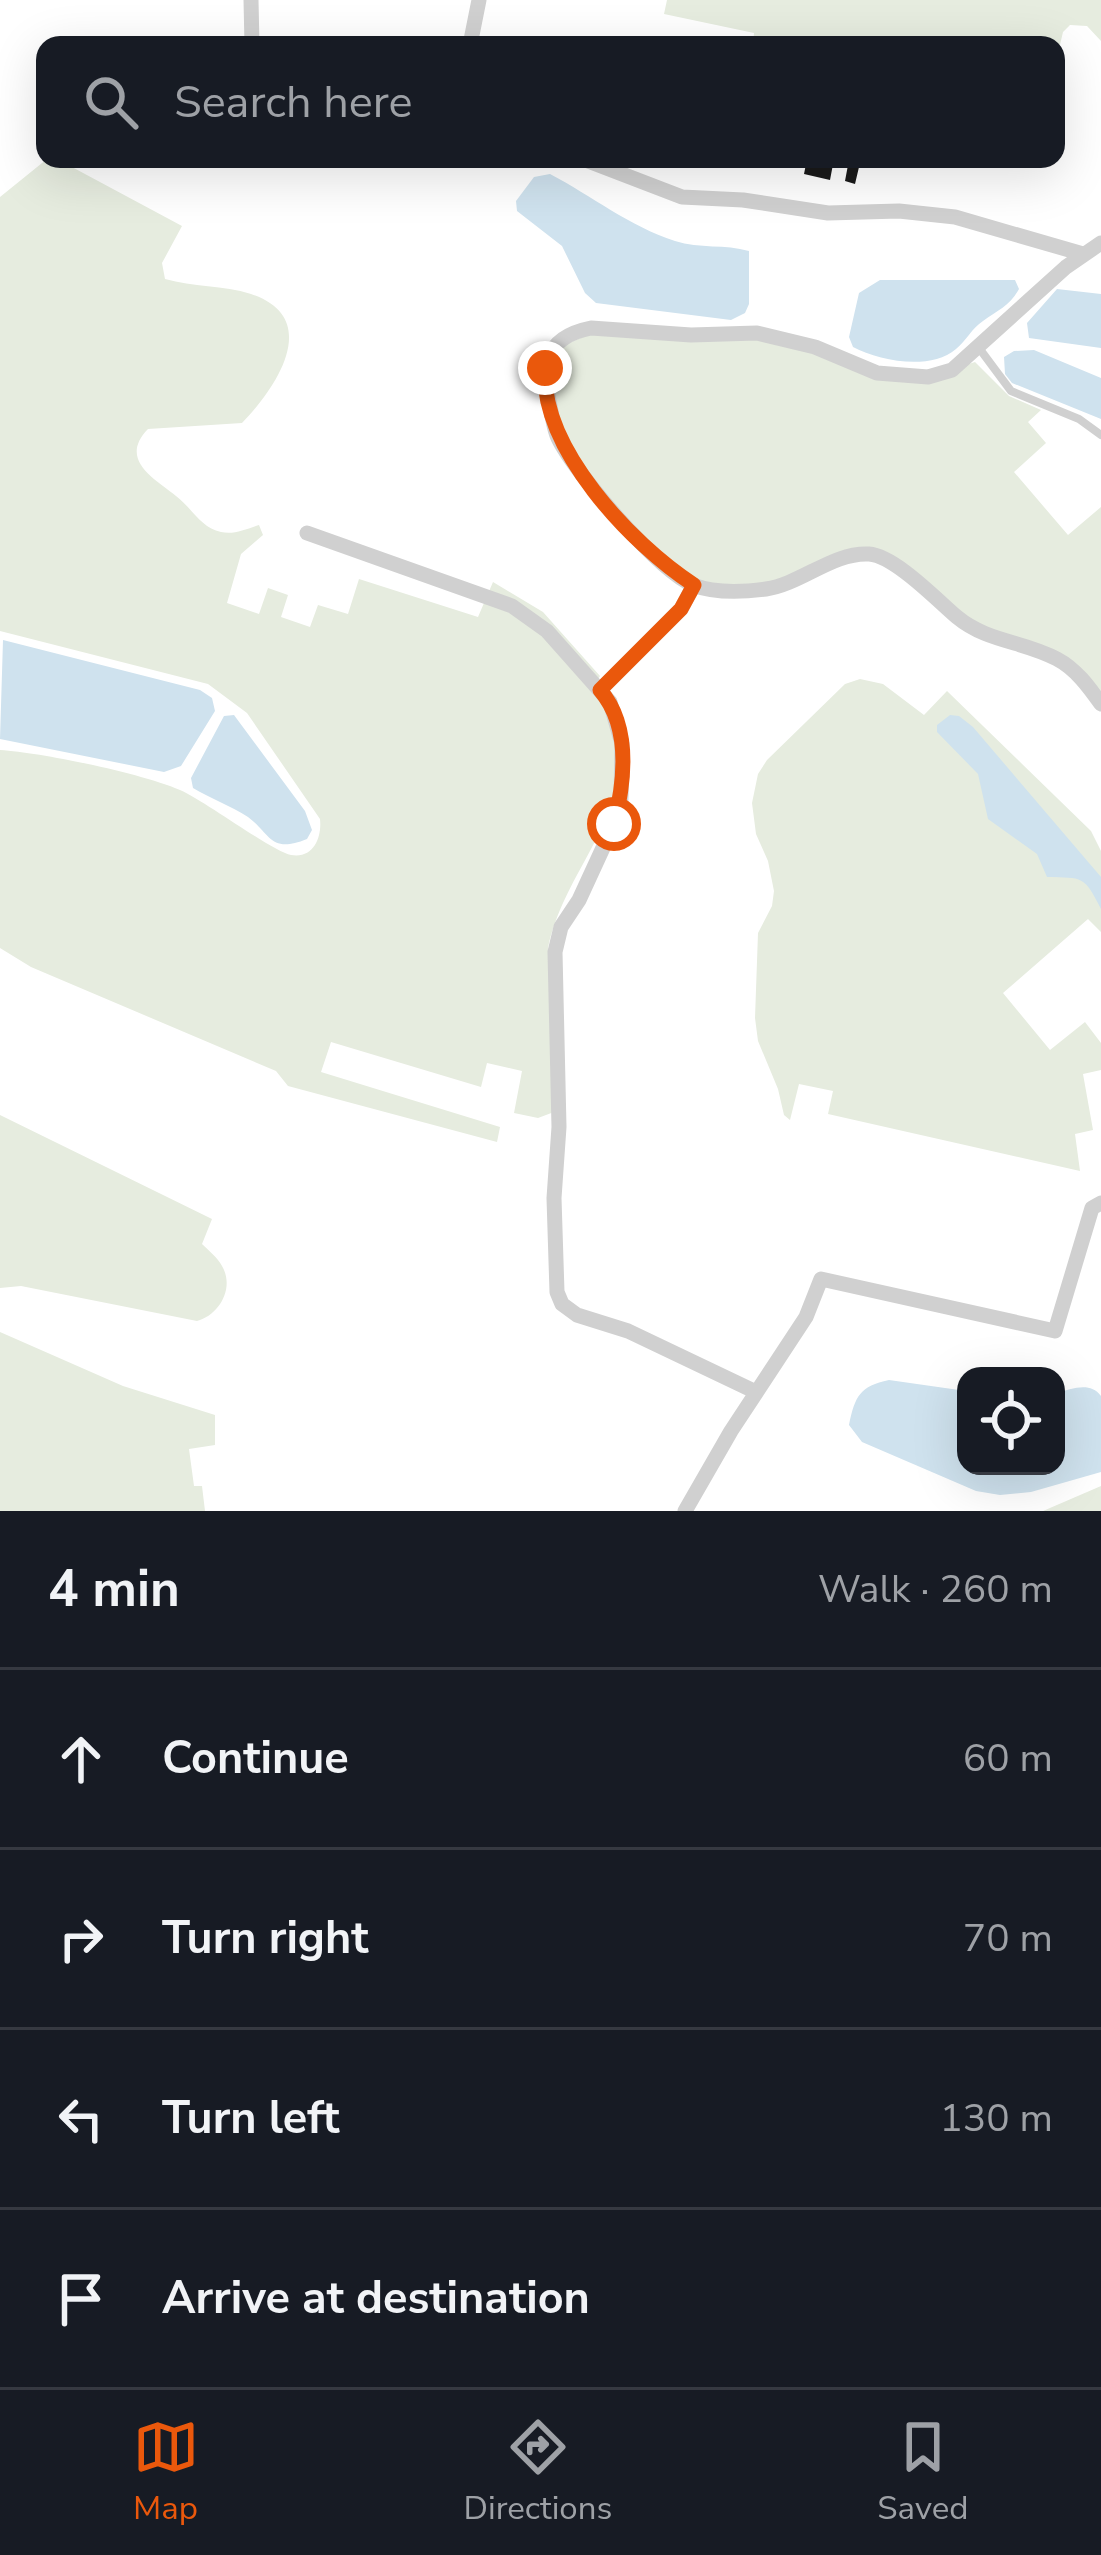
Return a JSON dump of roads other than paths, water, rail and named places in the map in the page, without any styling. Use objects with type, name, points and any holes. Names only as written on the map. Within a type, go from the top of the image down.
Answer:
[{"type":"street","points":[[250,0],[252,36]]},
{"type":"street","points":[[472,36],[479,0]]},
{"type":"street","points":[[606,168],[682,197],[743,200],[828,213],[898,211],[955,218],[1083,254]]},
{"type":"street","points":[[1101,243],[952,370],[912,377],[878,373],[814,347],[757,333],[691,335],[591,328],[561,340],[550,355],[544,381],[559,440],[619,518],[651,552],[694,585],[764,589],[847,557],[877,556],[978,632],[1061,661],[1101,704]]},
{"type":"street","points":[[307,533],[512,606],[547,631],[613,708],[620,731],[620,799],[614,824],[579,900],[561,927],[555,952],[557,1292],[562,1304],[577,1315],[628,1331],[756,1392]]},
{"type":"street","points":[[600,690],[681,609],[694,585]]},
{"type":"street","points":[[685,1511],[806,1317],[821,1279],[1055,1331],[1092,1208],[1101,1203]]},
{"type":"lane","points":[[978,346],[1011,391],[1079,418],[1101,435]]},
{"type":"water","points":[[550,174],[658,235],[749,251],[745,313],[731,320],[596,303],[585,293],[562,246],[517,211],[516,201],[534,177]]},
{"type":"water","points":[[880,280],[1015,280],[1019,289],[956,349],[919,362],[891,360],[853,347],[849,337],[859,293]]},
{"type":"water","points":[[1057,289],[1101,294],[1101,348],[1029,338],[1027,323]]},
{"type":"water","points":[[1034,350],[1101,378],[1101,419],[1012,383],[1005,374],[1004,357]]},
{"type":"water","points":[[3,640],[200,690],[212,698],[215,711],[181,766],[164,772],[0,739]]},
{"type":"water","points":[[234,715],[305,811],[312,830],[307,839],[278,843],[248,817],[193,788],[191,778],[224,716]]},
{"type":"water","points":[[950,715],[973,727],[1101,877],[1101,909],[1086,884],[1047,877],[1037,854],[988,819],[978,774],[937,732],[937,725]]},
{"type":"water","points":[[889,1380],[957,1390],[957,1475],[1065,1475],[1065,1391],[1092,1389],[1101,1396],[1101,1472],[1031,1492],[976,1491],[862,1442],[849,1425],[857,1400],[871,1385]]}]
